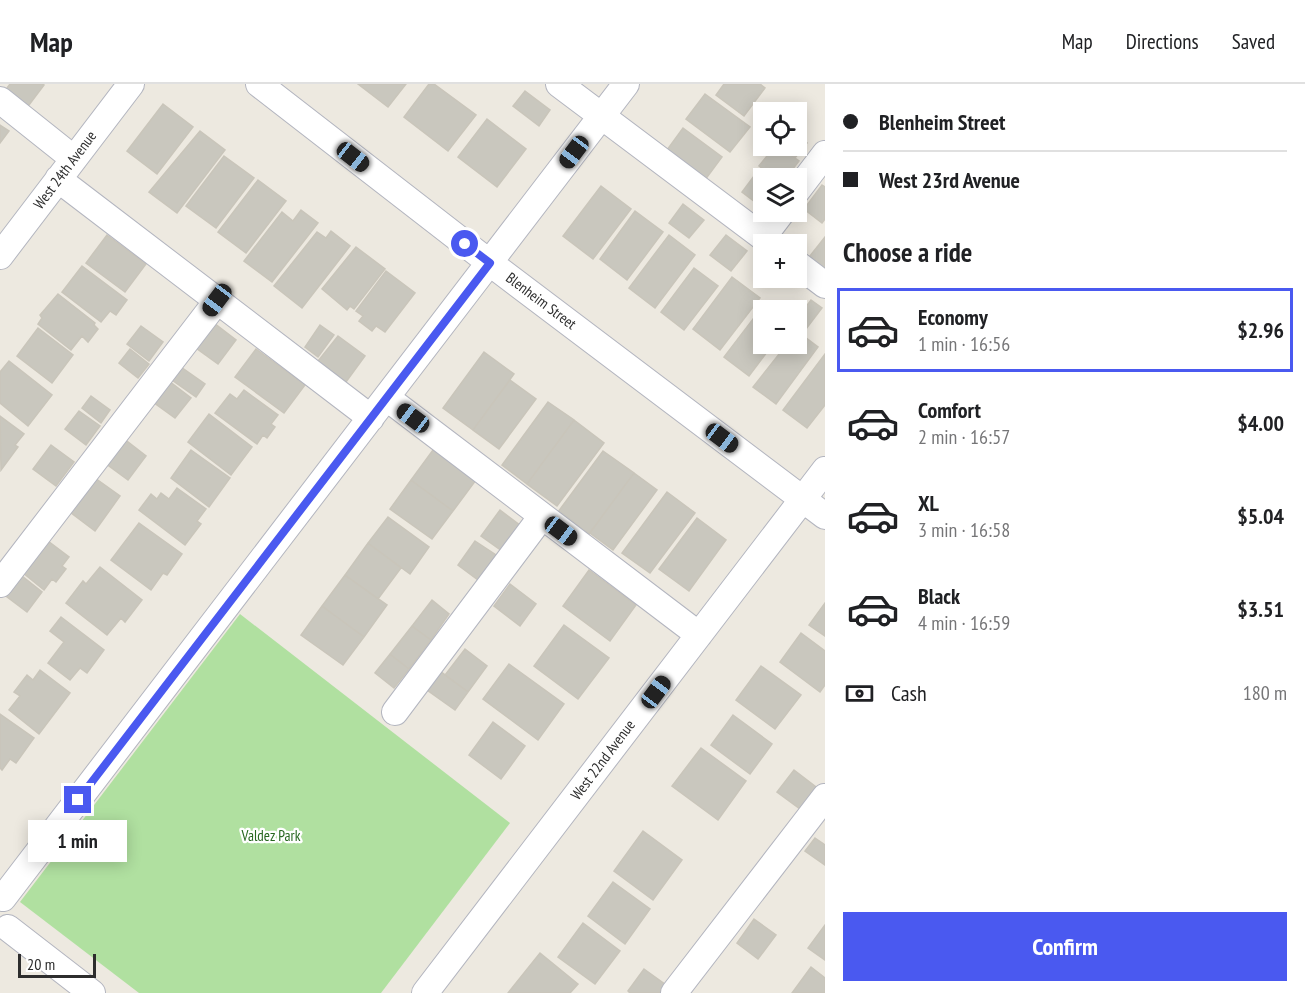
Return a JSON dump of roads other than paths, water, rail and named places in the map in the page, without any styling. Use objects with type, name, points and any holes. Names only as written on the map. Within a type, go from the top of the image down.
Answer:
[{"type":"street","name":"West 24th Avenue","points":[[0,256],[131,84]]},
{"type":"street","name":"Blenheim Street","points":[[259,84],[490,263],[825,516]]},
{"type":"street","points":[[559,84],[758,234]]},
{"type":"street","points":[[92,993],[4,931],[12,921],[12,912],[9,904],[2,897],[626,84]]},
{"type":"street","points":[[0,100],[74,159]]},
{"type":"street","points":[[807,178],[825,154]]},
{"type":"street","points":[[58,179],[371,418]]},
{"type":"street","points":[[807,271],[825,285]]},
{"type":"street","points":[[0,584],[217,300]]},
{"type":"street","points":[[387,398],[699,635]]},
{"type":"street","name":"West 22nd Avenue","points":[[425,993],[825,470]]},
{"type":"street","points":[[395,712],[542,516]]},
{"type":"street","points":[[674,993],[825,797]]},
{"type":"park label","name":"Valdez Park","points":[[271,836]]}]
